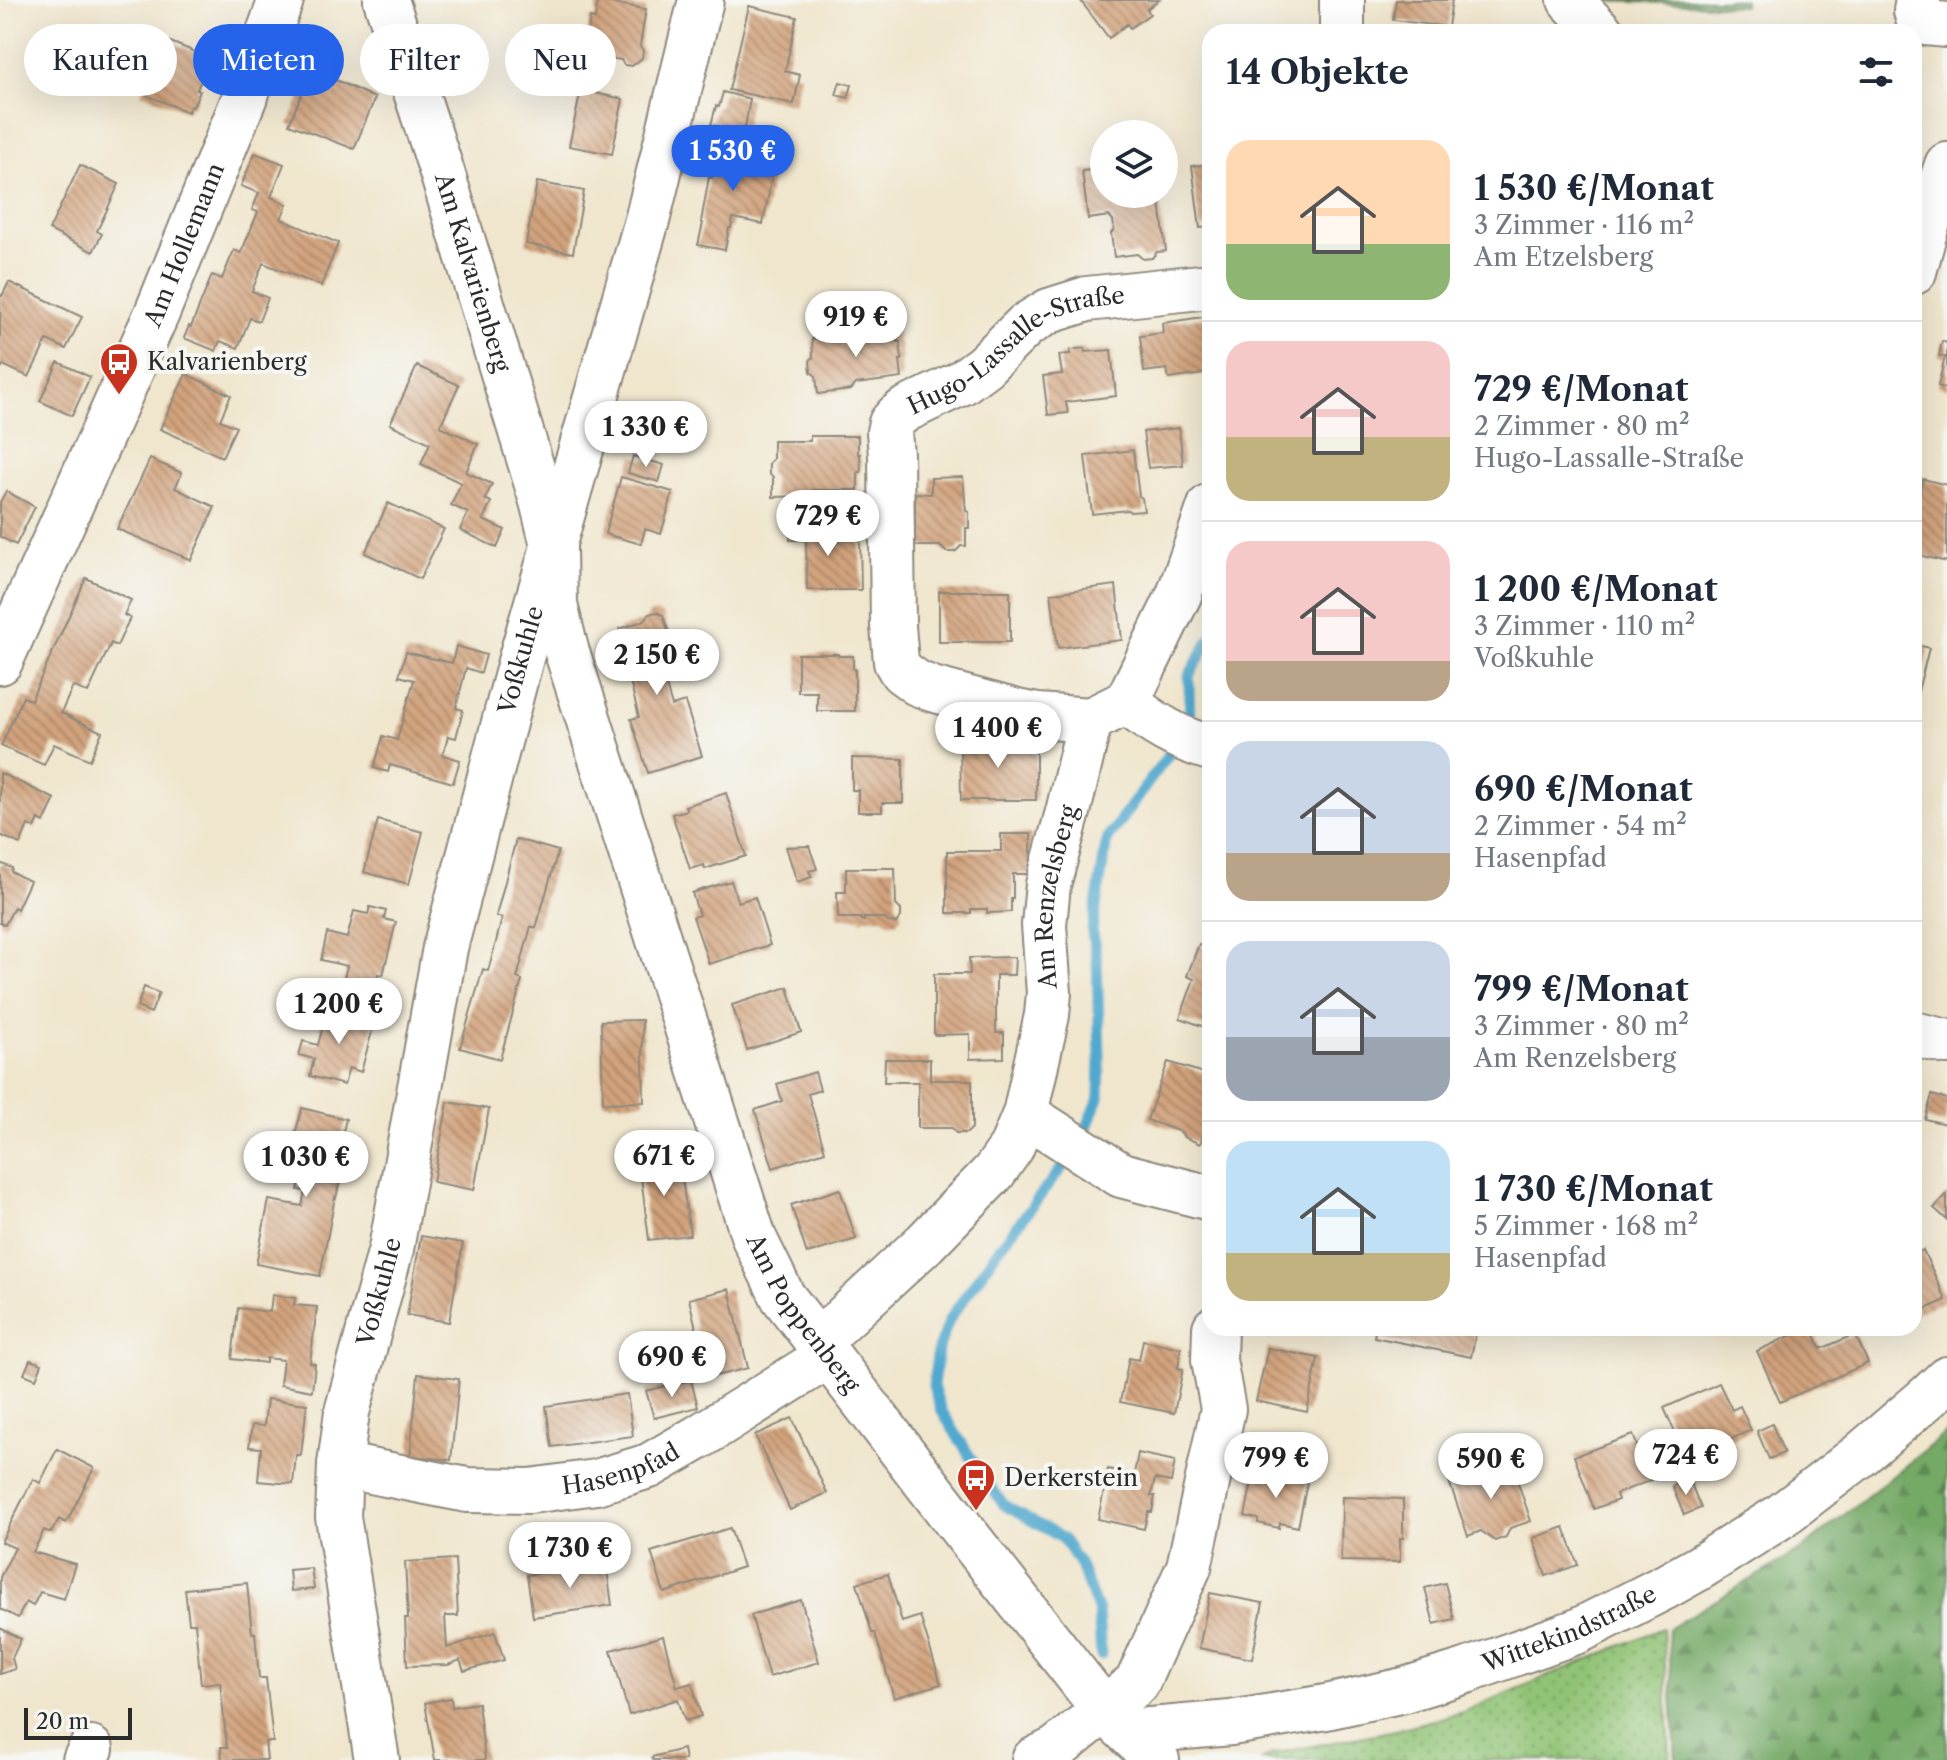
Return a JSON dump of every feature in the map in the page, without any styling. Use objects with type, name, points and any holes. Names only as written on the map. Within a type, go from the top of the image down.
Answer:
[{"type":"street","name":"Am Hollemann","points":[[0,662],[157,313],[281,0]]},
{"type":"street","name":"Am Kalvarienberg","points":[[386,0],[441,169],[554,549]]},
{"type":"street","points":[[554,549],[648,217],[701,0]]},
{"type":"street","points":[[1342,0],[1342,24]]},
{"type":"street","points":[[1570,0],[1593,24]]},
{"type":"street","points":[[1918,0],[1916,11],[1919,21],[1947,25]]},
{"type":"street","points":[[1922,242],[1947,165]]},
{"type":"street","name":"Hugo-Lassalle-Straße","points":[[1109,711],[1038,716],[932,689],[902,672],[896,662],[893,626],[889,432],[891,423],[905,410],[961,383],[984,366],[1026,325],[1049,311],[1087,299],[1202,287]]},
{"type":"street","name":"Am Renzelsberg","points":[[823,1349],[994,1172],[1011,1148],[1025,1114],[1047,1015],[1049,993],[1044,925],[1048,885],[1068,812],[1109,711],[1179,595],[1202,529]]},
{"type":"street","name":"Am Poppenberg","points":[[554,549],[555,605],[566,649],[754,1238],[783,1297],[1107,1739]]},
{"type":"street","name":"Voßkuhle","points":[[377,1760],[338,1517],[340,1465],[347,1412],[391,1249],[445,948],[521,658],[554,549]]},
{"type":"street","points":[[1109,711],[1147,720],[1176,737],[1202,745]]},
{"type":"street","points":[[1922,1036],[1947,1042]]},
{"type":"street","points":[[1025,1114],[1121,1175],[1202,1196]]},
{"type":"street","points":[[1034,1760],[1056,1749],[1107,1739],[1137,1683],[1189,1567],[1223,1409],[1214,1360],[1215,1336]]},
{"type":"street","name":"Hasenpfad","points":[[340,1465],[467,1490],[530,1491],[596,1482],[649,1466],[699,1437],[823,1349]]},
{"type":"street","name":"Wittekindstraße","points":[[1107,1739],[1231,1723],[1404,1690],[1578,1631],[1687,1575],[1781,1516],[1859,1456],[1947,1379]]},
{"type":"green space","points":[[1601,0],[1744,0],[1743,6]]},
{"type":"green space","points":[[1947,1432],[1947,1760],[1676,1760],[1668,1629],[1803,1548]]},
{"type":"green space","points":[[1663,1628],[1670,1760],[1262,1760],[1272,1754],[1391,1731],[1460,1713]]},
{"type":"building","points":[[1080,0],[1159,0],[1147,9],[1150,14],[1130,28],[1127,24],[1109,38]]},
{"type":"building","points":[[1396,0],[1452,0],[1448,24],[1393,20]]},
{"type":"building","points":[[598,1],[646,9],[640,46],[642,58],[632,66],[616,59],[616,24],[589,24],[590,18],[595,19]]},
{"type":"building","points":[[749,6],[797,17],[785,71],[800,75],[794,104],[729,90]]},
{"type":"building","points":[[177,45],[193,51],[193,96],[198,96],[188,112],[148,96],[177,96]]},
{"type":"building","points":[[840,82],[852,85],[848,98],[836,95]]},
{"type":"building","points":[[344,84],[360,91],[360,96],[375,98],[354,149],[289,124],[301,96],[344,96]]},
{"type":"building","points":[[723,92],[750,99],[744,133],[711,125]]},
{"type":"building","points":[[580,96],[623,99],[612,154],[569,146]]},
{"type":"building","points":[[718,140],[757,148],[753,166],[773,170],[763,224],[733,218],[725,250],[698,245]]},
{"type":"building","points":[[255,153],[284,164],[271,197],[287,204],[281,219],[338,243],[321,286],[263,263],[252,291],[268,298],[259,321],[250,318],[238,348],[220,341],[216,351],[184,338],[212,275],[222,279],[234,250],[241,253],[258,212],[252,210],[259,193],[241,186]]},
{"type":"building","points":[[80,165],[119,184],[97,231],[102,234],[93,252],[49,230]]},
{"type":"building","points":[[1202,165],[1202,228],[1200,228],[1192,166]]},
{"type":"building","points":[[1090,170],[1090,208],[1161,208],[1166,251],[1157,252],[1152,258],[1143,259],[1137,254],[1114,257],[1113,220],[1109,216],[1088,219],[1082,171]]},
{"type":"building","points":[[537,182],[584,191],[573,253],[526,244]]},
{"type":"building","points":[[9,282],[82,317],[66,349],[47,340],[29,377],[3,365],[0,370],[0,295]]},
{"type":"building","points":[[1202,317],[1202,374],[1169,379],[1167,369],[1144,372],[1140,336],[1163,333],[1162,323]]},
{"type":"building","points":[[895,324],[900,342],[902,378],[856,384],[851,390],[818,394],[816,376],[811,372],[812,339],[849,335],[848,330]]},
{"type":"building","points":[[1942,341],[1947,343],[1947,389],[1938,386],[1945,357],[1939,356]]},
{"type":"building","points":[[1084,348],[1085,352],[1111,350],[1116,396],[1066,402],[1068,413],[1048,415],[1043,376],[1062,374],[1059,355]]},
{"type":"building","points":[[58,362],[90,377],[72,416],[40,401]]},
{"type":"building","points":[[417,366],[459,385],[440,426],[478,444],[466,472],[492,484],[485,499],[491,502],[483,520],[505,530],[497,548],[460,530],[468,513],[451,505],[461,483],[421,464],[430,443],[390,424]]},
{"type":"building","points":[[186,374],[231,395],[220,420],[236,427],[222,457],[160,429]]},
{"type":"building","points":[[1179,428],[1183,465],[1148,468],[1143,432]]},
{"type":"building","points":[[810,436],[858,436],[861,472],[858,472],[858,490],[812,490],[806,496],[773,497],[769,463],[773,459],[773,441],[810,441]]},
{"type":"building","points":[[1133,450],[1144,511],[1092,514],[1085,456]]},
{"type":"building","points":[[633,456],[664,465],[659,482],[628,473]]},
{"type":"building","points":[[150,459],[182,473],[175,488],[215,507],[191,560],[117,529]]},
{"type":"building","points":[[621,477],[673,492],[661,534],[645,529],[641,544],[605,534]]},
{"type":"building","points":[[963,477],[966,511],[969,512],[966,546],[955,552],[946,552],[940,546],[915,546],[915,493],[931,494],[931,478]]},
{"type":"building","points":[[1923,479],[1947,485],[1947,562],[1922,556]]},
{"type":"building","points":[[6,491],[35,507],[16,545],[0,537],[0,502]]},
{"type":"building","points":[[388,503],[444,529],[420,579],[365,553]]},
{"type":"building","points":[[790,519],[823,519],[823,539],[860,539],[861,590],[807,590],[806,540],[790,540]]},
{"type":"building","points":[[86,578],[131,600],[124,615],[130,618],[117,646],[111,643],[88,693],[73,686],[61,713],[102,732],[90,760],[54,744],[44,765],[1,746],[23,697],[31,700]]},
{"type":"building","points":[[1116,585],[1122,640],[1058,648],[1051,593]]},
{"type":"building","points":[[939,591],[1010,591],[1010,642],[939,642]]},
{"type":"building","points":[[656,612],[663,615],[678,661],[662,666],[672,706],[685,702],[702,756],[648,773],[631,719],[639,717],[629,677],[634,675],[619,629],[645,620],[649,614]]},
{"type":"building","points":[[456,646],[486,655],[481,673],[466,668],[456,708],[463,710],[456,738],[448,736],[443,755],[460,760],[453,783],[390,765],[388,772],[374,768],[383,736],[397,740],[414,680],[399,676],[406,652],[452,663]]},
{"type":"building","points":[[1922,646],[1929,648],[1922,676]]},
{"type":"building","points":[[798,654],[853,656],[855,711],[817,711],[817,692],[798,692]]},
{"type":"building","points":[[960,741],[1036,741],[1036,800],[961,800]]},
{"type":"building","points":[[852,758],[903,759],[903,803],[882,803],[882,812],[858,812],[858,790],[852,790]]},
{"type":"building","points":[[0,773],[55,799],[44,822],[39,819],[35,828],[28,825],[20,844],[0,835]]},
{"type":"building","points":[[726,793],[746,856],[705,869],[704,865],[690,869],[672,814],[687,810],[685,806]]},
{"type":"building","points":[[378,820],[423,832],[409,884],[364,872]]},
{"type":"building","points":[[1001,834],[1031,834],[1031,874],[1013,874],[1011,912],[987,913],[987,909],[971,909],[971,913],[947,913],[947,851],[1001,851]]},
{"type":"building","points":[[516,839],[558,851],[536,928],[531,926],[517,978],[522,980],[500,1059],[460,1048],[483,969],[488,971],[496,942],[502,918],[496,916]]},
{"type":"building","points":[[809,846],[817,869],[809,871],[812,877],[797,882],[786,847]]},
{"type":"building","points":[[0,863],[30,881],[17,909],[14,907],[5,925],[0,923]]},
{"type":"building","points":[[846,868],[895,868],[896,905],[901,910],[901,917],[896,923],[884,918],[864,918],[864,921],[861,918],[838,918],[837,892],[846,892]]},
{"type":"building","points":[[731,881],[738,902],[755,897],[770,945],[709,964],[693,917],[699,915],[692,893]]},
{"type":"building","points":[[370,907],[386,911],[384,919],[396,922],[383,975],[378,974],[373,989],[343,982],[347,966],[321,960],[327,933],[347,938],[354,911],[368,914]]},
{"type":"building","points":[[1199,944],[1202,945],[1202,1026],[1180,1018],[1194,979],[1187,976]]},
{"type":"building","points":[[1015,957],[1014,975],[996,975],[996,1033],[1004,1033],[1004,1058],[970,1059],[970,1034],[934,1035],[934,974],[970,974],[969,958]]},
{"type":"building","points":[[144,987],[159,993],[151,1013],[137,1007]]},
{"type":"building","points":[[788,987],[801,1032],[747,1050],[732,1005]]},
{"type":"building","points":[[328,1007],[375,1020],[361,1072],[349,1068],[344,1085],[310,1076],[314,1059],[299,1055],[303,1041],[318,1045]]},
{"type":"building","points":[[642,1020],[644,1102],[603,1103],[601,1021]]},
{"type":"building","points":[[885,1059],[930,1059],[930,1080],[972,1080],[972,1128],[967,1133],[956,1133],[952,1128],[918,1128],[918,1082],[884,1082]]},
{"type":"building","points":[[1168,1062],[1202,1073],[1200,1144],[1184,1137],[1181,1132],[1147,1120]]},
{"type":"building","points":[[815,1072],[820,1090],[808,1094],[825,1151],[773,1168],[755,1110],[782,1101],[777,1084]]},
{"type":"building","points":[[1932,1095],[1947,1099],[1945,1124],[1925,1119]]},
{"type":"building","points":[[448,1102],[489,1109],[474,1190],[433,1182]]},
{"type":"building","points":[[302,1108],[346,1119],[333,1174],[341,1176],[320,1276],[256,1264],[269,1200],[302,1206],[305,1191],[298,1190],[304,1166],[288,1162]]},
{"type":"building","points":[[679,1156],[690,1235],[649,1240],[639,1161]]},
{"type":"building","points":[[840,1189],[856,1239],[807,1254],[791,1205]]},
{"type":"building","points":[[1947,1194],[1947,1220],[1934,1208]]},
{"type":"building","points":[[421,1236],[463,1243],[449,1322],[407,1315]]},
{"type":"building","points":[[1922,1250],[1946,1300],[1922,1310]]},
{"type":"building","points":[[729,1289],[748,1368],[708,1378],[689,1299]]},
{"type":"building","points":[[272,1295],[295,1298],[294,1305],[317,1307],[310,1363],[315,1364],[312,1391],[280,1385],[283,1360],[266,1358],[266,1363],[232,1359],[238,1308],[270,1312]]},
{"type":"building","points":[[1374,1336],[1475,1336],[1471,1357]]},
{"type":"building","points":[[1790,1336],[1815,1336],[1821,1349],[1856,1336],[1868,1363],[1780,1402],[1757,1351]]},
{"type":"building","points":[[1143,1340],[1181,1348],[1178,1368],[1183,1369],[1174,1413],[1120,1402],[1129,1358],[1139,1360]]},
{"type":"building","points":[[1268,1348],[1318,1358],[1307,1412],[1256,1401]]},
{"type":"building","points":[[30,1360],[42,1364],[36,1379],[24,1374]]},
{"type":"building","points":[[418,1374],[459,1379],[451,1460],[410,1456]]},
{"type":"building","points":[[691,1380],[698,1407],[654,1418],[646,1391]]},
{"type":"building","points":[[1719,1383],[1732,1410],[1740,1406],[1751,1430],[1687,1459],[1664,1408]]},
{"type":"building","points":[[627,1394],[633,1436],[552,1447],[546,1406]]},
{"type":"building","points":[[267,1399],[307,1404],[301,1455],[296,1455],[293,1484],[258,1481],[261,1448],[249,1447],[252,1425],[264,1426]]},
{"type":"building","points":[[792,1418],[827,1493],[790,1510],[755,1435]]},
{"type":"building","points":[[1772,1424],[1784,1453],[1769,1459],[1757,1431]]},
{"type":"building","points":[[1633,1435],[1651,1480],[1616,1494],[1618,1500],[1594,1509],[1574,1456]]},
{"type":"building","points":[[57,1449],[94,1468],[66,1523],[59,1519],[51,1533],[44,1530],[33,1552],[75,1564],[64,1599],[40,1592],[33,1606],[26,1602],[18,1618],[0,1609],[0,1577],[15,1548],[1,1542],[33,1479],[40,1483]]},
{"type":"building","points":[[1138,1453],[1175,1461],[1171,1482],[1155,1479],[1151,1496],[1155,1496],[1152,1512],[1148,1512],[1144,1529],[1098,1519],[1108,1469],[1134,1474]]},
{"type":"building","points":[[1510,1459],[1531,1521],[1510,1528],[1506,1537],[1495,1541],[1481,1531],[1468,1536],[1449,1481]]},
{"type":"building","points":[[1254,1472],[1307,1483],[1298,1527],[1280,1523],[1279,1528],[1245,1516]]},
{"type":"building","points":[[1689,1479],[1701,1508],[1684,1515],[1672,1486]]},
{"type":"building","points":[[1342,1497],[1403,1499],[1400,1562],[1341,1561]]},
{"type":"building","points":[[1564,1527],[1578,1565],[1546,1576],[1533,1538]]},
{"type":"building","points":[[730,1528],[743,1567],[664,1593],[651,1552]]},
{"type":"building","points":[[455,1559],[458,1616],[445,1616],[447,1648],[495,1632],[504,1660],[464,1671],[460,1660],[448,1665],[407,1666],[405,1562]]},
{"type":"building","points":[[606,1563],[612,1605],[533,1617],[527,1575]]},
{"type":"building","points":[[311,1568],[314,1589],[291,1591],[289,1570]]},
{"type":"building","points":[[888,1574],[902,1622],[920,1616],[941,1684],[894,1698],[857,1583]]},
{"type":"building","points":[[247,1583],[259,1678],[266,1678],[273,1742],[265,1742],[267,1760],[222,1760],[221,1747],[227,1747],[220,1682],[201,1684],[195,1623],[189,1623],[185,1589]]},
{"type":"building","points":[[1445,1583],[1454,1619],[1434,1624],[1425,1588]]},
{"type":"building","points":[[1210,1593],[1263,1603],[1252,1659],[1199,1648]]},
{"type":"building","points":[[801,1600],[819,1662],[769,1677],[751,1615]]},
{"type":"building","points":[[0,1628],[21,1639],[12,1658],[15,1669],[0,1674]]},
{"type":"building","points":[[663,1636],[677,1687],[692,1683],[701,1716],[685,1721],[678,1699],[629,1715],[611,1650]]},
{"type":"building","points":[[451,1698],[452,1707],[478,1703],[485,1760],[435,1760],[425,1703]]},
{"type":"building","points":[[683,1749],[685,1760],[653,1760],[652,1757]]},
{"type":"waterway","points":[[1190,725],[1189,676],[1202,653]]},
{"type":"waterway","points":[[1085,1132],[1099,1098],[1097,961],[1092,931],[1107,839],[1172,750]]},
{"type":"waterway","points":[[1068,1160],[995,1254],[949,1320],[938,1349],[933,1386],[941,1410],[1004,1505],[1062,1538],[1079,1563],[1098,1611],[1101,1655]]},
{"type":"place","name":"Kalvarienberg","points":[[119,396]]},
{"type":"place","name":"Derkerstein","points":[[976,1512]]}]
